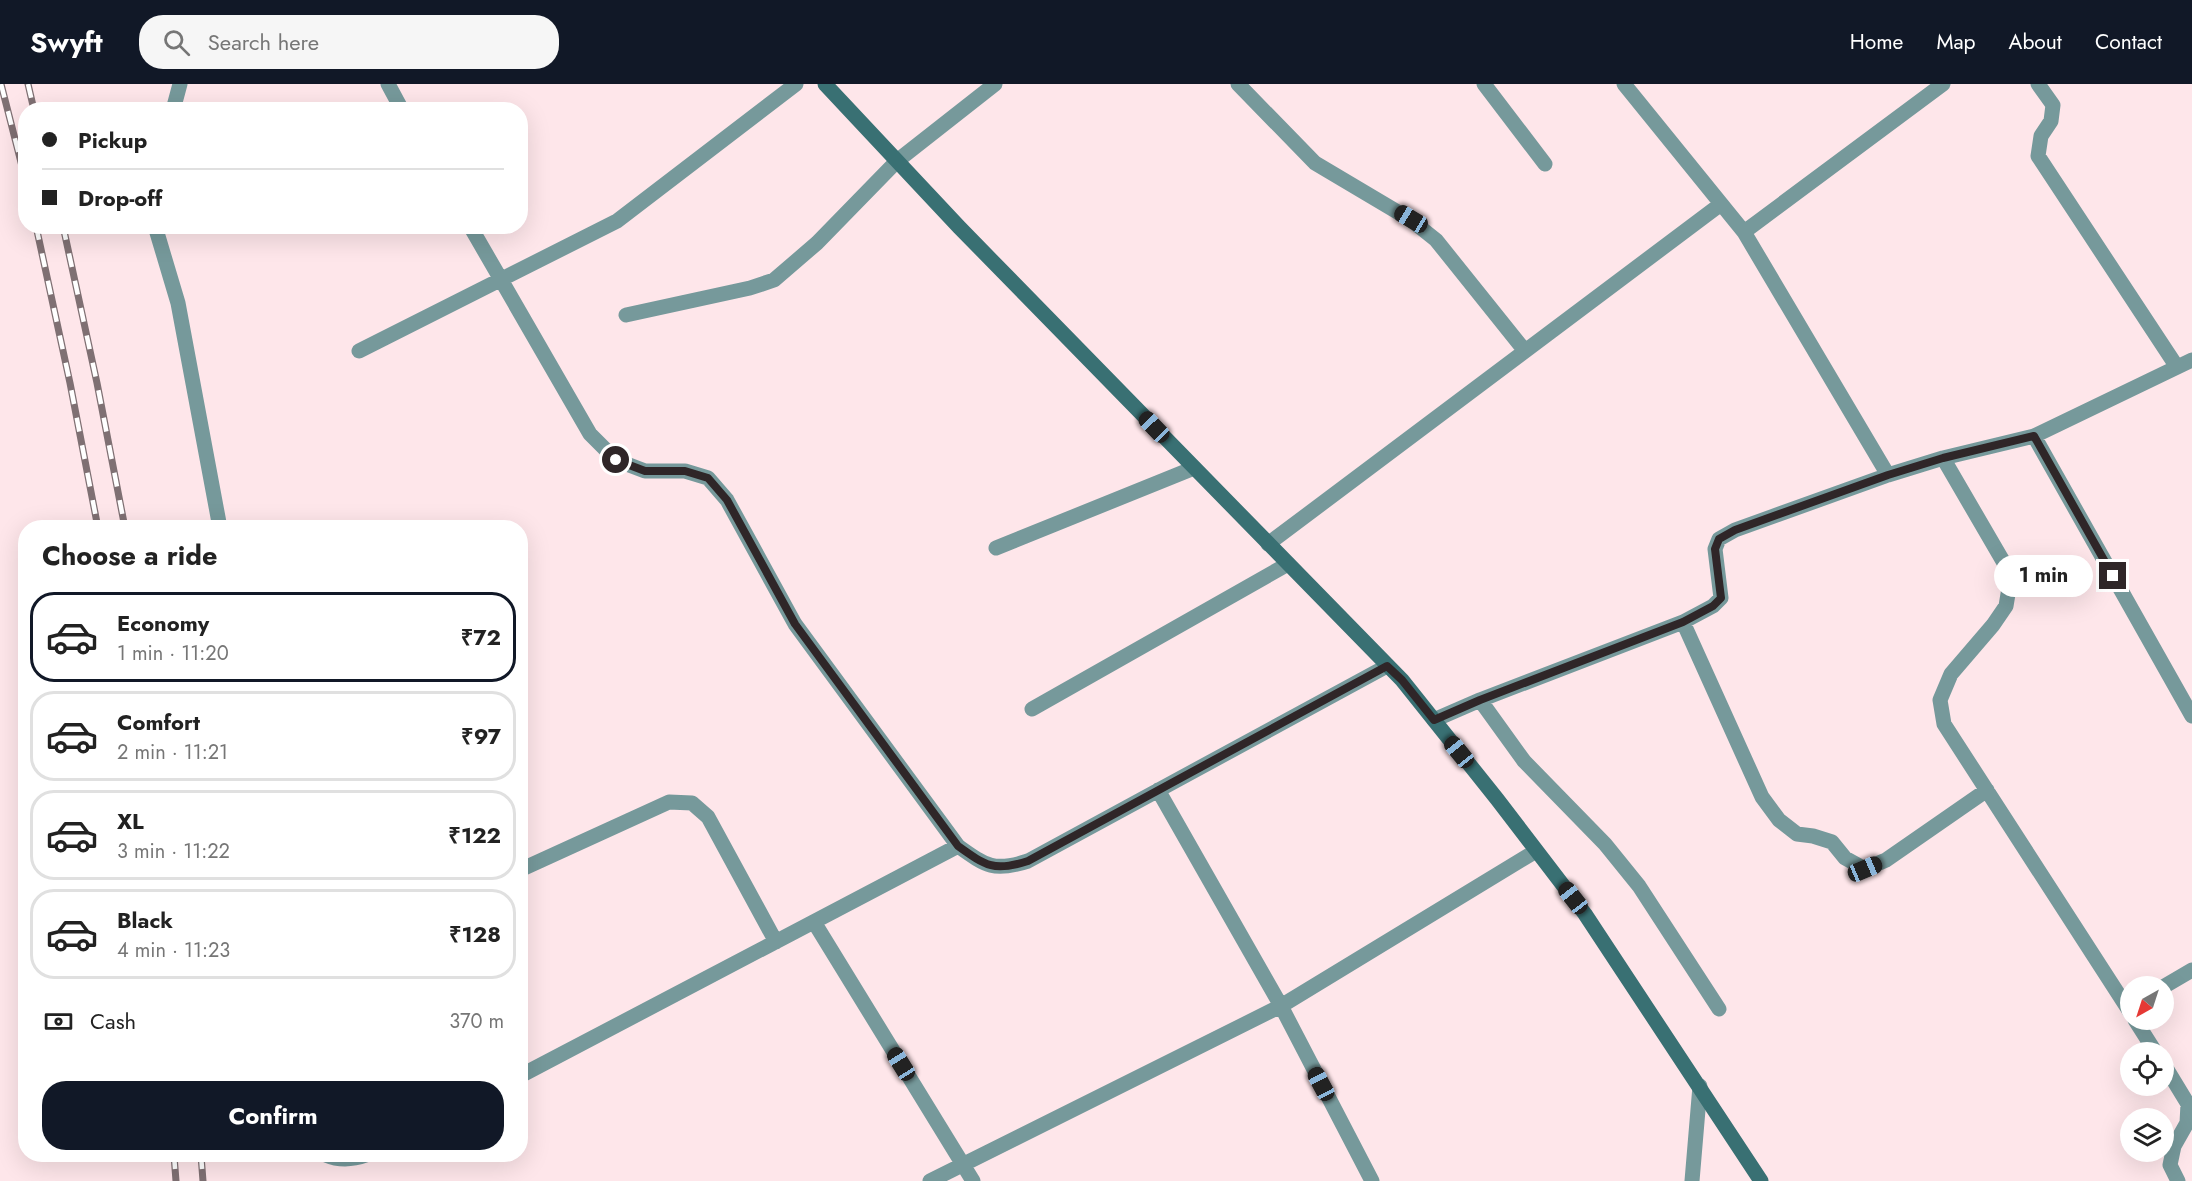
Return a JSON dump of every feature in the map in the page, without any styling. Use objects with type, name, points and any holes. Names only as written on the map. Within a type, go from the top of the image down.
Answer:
[{"type":"street","points":[[175,102],[180,84]]},
{"type":"street","points":[[388,84],[398,102]]},
{"type":"street","points":[[359,351],[617,221],[796,84]]},
{"type":"street","points":[[825,84],[1194,468],[1402,680],[1585,914],[1761,1181]]},
{"type":"street","points":[[626,315],[750,288],[774,280],[817,243],[897,160],[996,84]]},
{"type":"street","points":[[1238,84],[1315,163],[1411,219],[1436,240],[1525,351]]},
{"type":"street","points":[[1484,84],[1545,164]]},
{"type":"street","points":[[1624,84],[1744,232],[1888,475]]},
{"type":"street","points":[[1744,232],[1943,84]]},
{"type":"street","points":[[2038,84],[2053,105],[2051,121],[2041,136],[2038,156],[2177,367]]},
{"type":"street","points":[[1268,544],[1721,204]]},
{"type":"street","points":[[157,234],[178,303],[219,520]]},
{"type":"street","points":[[475,234],[590,434],[616,460],[645,471],[685,471],[708,478],[727,500],[795,624],[958,846],[983,864],[1007,868],[1028,861],[1387,666]]},
{"type":"street","points":[[1434,720],[1683,622],[1713,606],[1721,598],[1715,549],[1719,539],[1735,530],[1888,475],[1943,458],[2034,436],[2192,360]]},
{"type":"street","points":[[2034,436],[2192,716]]},
{"type":"street","points":[[1943,458],[2007,568],[2009,588],[2006,606],[1993,625],[1951,674],[1940,700],[1944,724],[2120,996]]},
{"type":"street","points":[[996,548],[1194,468]]},
{"type":"street","points":[[1032,709],[1288,564]]},
{"type":"street","points":[[1683,622],[1762,797],[1779,820],[1797,834],[1832,842],[1845,858],[1865,869],[1886,860],[1987,790]]},
{"type":"street","points":[[1480,700],[1524,761],[1605,844],[1639,886],[1719,1009]]},
{"type":"street","points":[[1158,790],[1281,1006],[1372,1181]]},
{"type":"street","points":[[528,866],[669,802],[692,803],[708,816],[776,942]]},
{"type":"street","points":[[528,1072],[958,846]]},
{"type":"street","points":[[930,1181],[1281,1006],[1536,851]]},
{"type":"street","points":[[814,922],[973,1181]]},
{"type":"street","points":[[2174,981],[2192,970]]},
{"type":"street","points":[[2174,1081],[2188,1104],[2187,1123],[2174,1146],[2170,1165],[2178,1181]]},
{"type":"street","points":[[1692,1181],[1700,1086]]},
{"type":"railway","points":[[1,84],[18,151]]},
{"type":"railway","points":[[28,84],[32,102]]},
{"type":"railway","points":[[38,234],[96,520]]},
{"type":"railway","points":[[65,234],[123,520]]},
{"type":"railway","points":[[175,1162],[176,1181]]},
{"type":"railway","points":[[202,1162],[203,1181]]},
{"type":"route","points":[[616,460],[645,471],[685,471],[708,478],[727,500],[795,624],[958,846],[983,864],[1007,868],[1028,861],[1387,666],[1402,680],[1434,720],[1683,622],[1713,606],[1721,598],[1715,549],[1719,539],[1735,530],[1888,475],[1943,458],[2034,436],[2113,576]]}]
